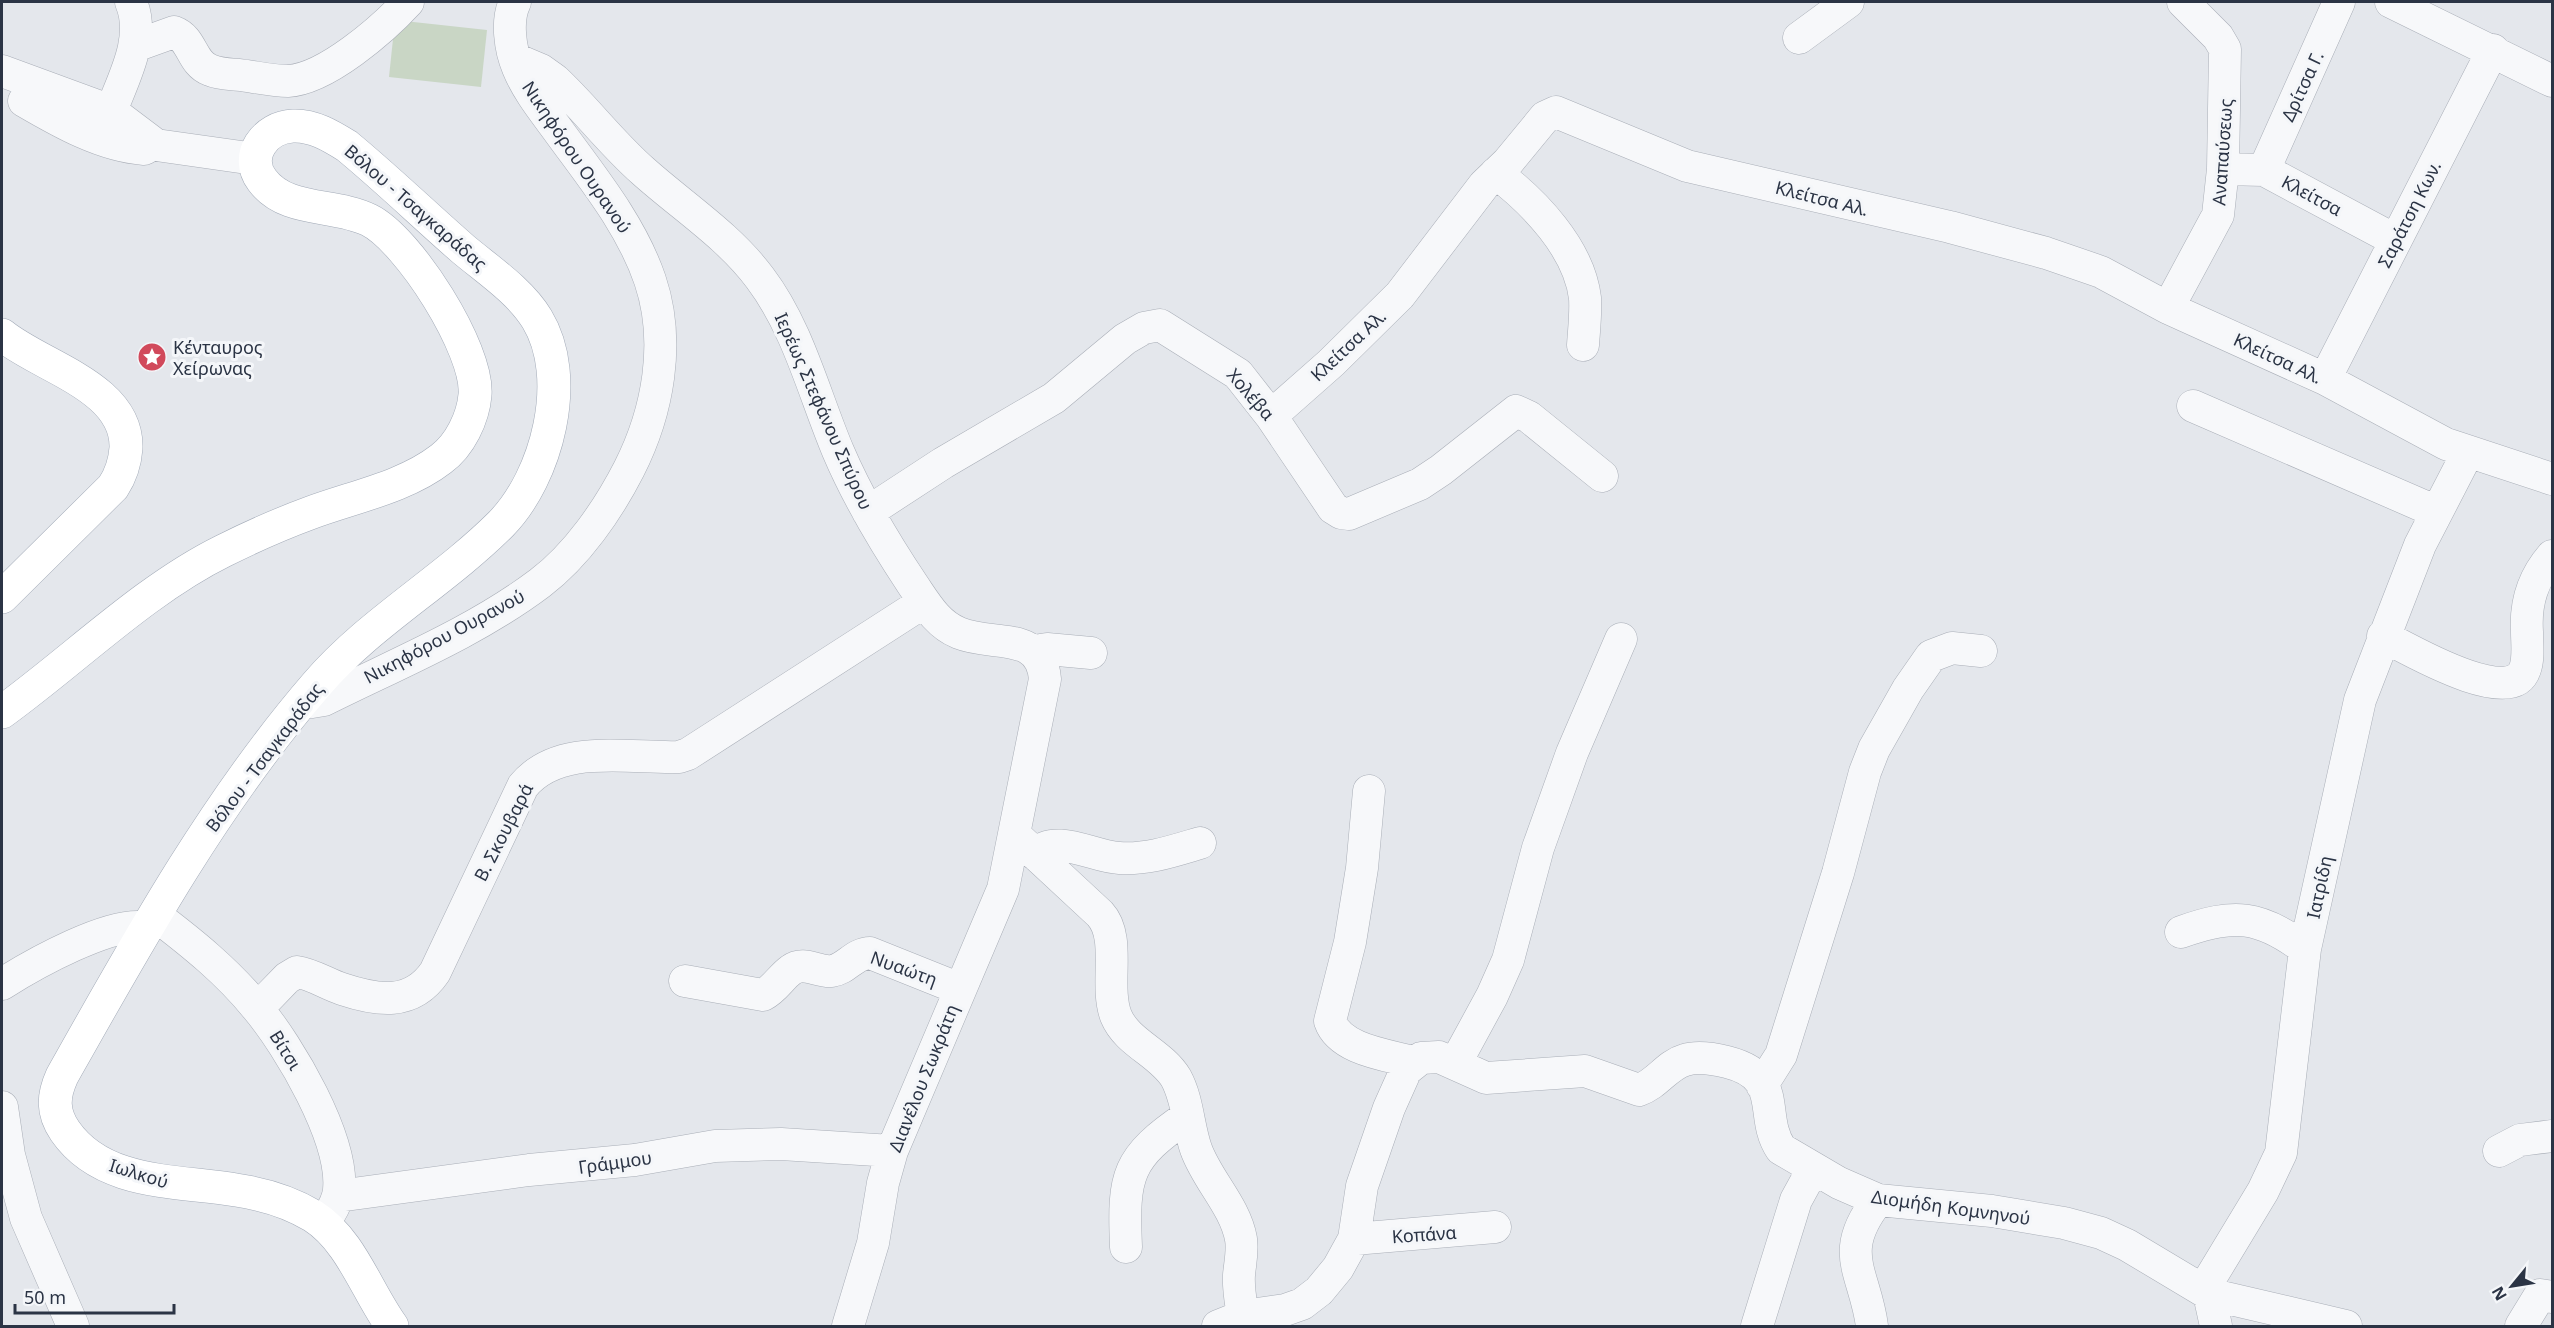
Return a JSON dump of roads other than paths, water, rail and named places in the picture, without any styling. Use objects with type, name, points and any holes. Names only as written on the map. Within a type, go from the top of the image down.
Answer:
[{"type":"main road","name":"Βόλου - Τσαγκαράδας","points":[[2,712],[191,568],[284,523],[422,471],[450,452],[464,431],[475,397],[471,366],[444,310],[407,253],[388,232],[367,219],[281,197],[261,179],[254,159],[264,139],[279,129],[291,126],[314,129],[347,146],[528,308],[545,337],[553,377],[551,421],[542,456],[529,487],[513,511],[480,544],[336,664],[304,699],[206,834],[151,922]]},
{"type":"main road","points":[[2,335],[99,395],[121,420],[126,441],[124,465],[113,487],[2,597]]},
{"type":"main road","name":"Ιωλκού","points":[[151,922],[58,1086],[55,1107],[63,1127],[80,1148],[114,1168],[165,1182],[237,1190],[266,1196],[304,1211],[331,1210],[335,1236],[392,1326]]},
{"type":"street","points":[[111,111],[135,46],[136,25],[131,2]]},
{"type":"street","points":[[135,46],[174,32],[188,40],[194,56],[211,70],[288,81],[308,76],[327,67],[376,31],[408,2]]},
{"type":"street","name":"Νικηφόρου Ουρανού","points":[[304,699],[312,702],[324,700],[477,623],[541,582],[575,549],[601,514],[643,442],[659,378],[660,342],[651,282],[632,238],[611,204],[532,93],[515,59],[506,2]]},
{"type":"street","points":[[1799,38],[1848,2]]},
{"type":"street","name":"Αναπαύσεως","points":[[2168,308],[2214,227],[2220,205],[2223,169],[2225,49],[2213,30],[2183,2]]},
{"type":"street","name":"Δρίτσα Γ.","points":[[2264,170],[2339,2]]},
{"type":"street","points":[[2391,2],[2553,81]]},
{"type":"street","name":"Σαράτση Κων.","points":[[2325,379],[2493,50]]},
{"type":"street","name":"Ιερέως Στεφάνου Σπύρου","points":[[515,59],[541,70],[555,80],[629,158],[709,226],[760,278],[790,333],[838,451],[868,512],[924,602],[938,620],[958,633],[1012,643],[1034,651],[1047,649],[1091,653]]},
{"type":"street","points":[[2,71],[45,89],[111,111],[153,144],[254,159]]},
{"type":"street","points":[[24,101],[59,121],[116,144],[144,149],[153,144]]},
{"type":"street","name":"Κλείτσα Αλ.","points":[[1271,416],[1331,363],[1400,295],[1468,204],[1545,117],[1556,112],[1687,166],[1950,227],[2046,253],[2101,272],[2168,308],[2325,379],[2431,437],[2468,452],[2553,479]]},
{"type":"street","name":"Κλείτσα","points":[[2223,169],[2264,170],[2395,240]]},
{"type":"street","points":[[1496,173],[1534,207],[1558,237],[1576,267],[1585,298],[1583,345]]},
{"type":"street","name":"Χολέβα","points":[[868,512],[1054,398],[1125,339],[1153,325],[1168,327],[1230,368],[1248,386],[1271,416],[1333,508],[1345,514],[1431,477],[1516,411],[1529,417],[1602,476]]},
{"type":"street","points":[[2193,406],[2437,512]]},
{"type":"street","name":"Ιατρίδη","points":[[2216,1326],[2209,1294],[2209,1282],[2216,1264],[2263,1191],[2281,1153],[2305,949],[2360,700],[2420,545],[2468,452]]},
{"type":"street","points":[[2383,636],[2463,674],[2502,683],[2517,680],[2526,669],[2528,600],[2536,579],[2553,556]]},
{"type":"street","name":"Β. Σκουβαρά","points":[[258,1008],[287,978],[297,972],[365,994],[400,997],[416,993],[435,972],[523,786],[536,773],[553,764],[571,759],[668,758],[688,754],[924,602]]},
{"type":"street","points":[[1455,1064],[1492,996],[1508,960],[1538,848],[1572,753],[1621,639]]},
{"type":"street","points":[[1025,845],[1105,919],[1110,933],[1111,998],[1117,1018],[1128,1033],[1157,1057],[1175,1078],[1196,1149],[1236,1224],[1241,1239],[1239,1289],[1231,1321],[1285,1310],[1309,1315],[1327,1281],[1347,1254],[1354,1239],[1362,1186],[1401,1079],[1413,1062],[1429,1056],[1455,1064],[1486,1078],[1497,1079],[1538,1073],[1586,1071],[1639,1090],[1655,1082],[1682,1060],[1691,1058],[1737,1065],[1752,1073],[1762,1085],[1781,1055],[1838,873],[1865,772],[1874,749],[1908,689],[1931,656],[1952,648],[1981,651]]},
{"type":"street","points":[[1025,845],[1045,679],[1044,666],[1034,651]]},
{"type":"street","points":[[1369,791],[1362,868],[1350,942],[1330,1022],[1336,1034],[1347,1041],[1413,1062]]},
{"type":"street","points":[[1025,845],[1042,848],[1061,845],[1103,856],[1140,859],[1200,843]]},
{"type":"street","name":"Διανέλου Σωκράτη","points":[[848,1326],[873,1244],[883,1183],[892,1151],[960,989],[1025,845]]},
{"type":"street","points":[[2181,932],[2216,921],[2255,920],[2284,934],[2305,949]]},
{"type":"street","points":[[2,984],[109,931],[151,922]]},
{"type":"street","name":"Βίτσι","points":[[151,922],[219,967],[258,1008],[285,1047],[321,1114],[337,1165],[331,1210]]},
{"type":"street","name":"Νυαώτη","points":[[685,981],[763,995],[791,969],[799,966],[829,971],[839,969],[859,956],[870,953],[960,989]]},
{"type":"street","name":"Διομήδη Κομνηνού","points":[[1762,1085],[1768,1098],[1778,1144],[1786,1153],[1813,1169],[1878,1200],[1992,1211],[2064,1223],[2101,1233],[2185,1278],[2209,1294]]},
{"type":"street","points":[[2,1107],[9,1155],[14,1223],[73,1326]]},
{"type":"street","points":[[1126,1247],[1124,1198],[1129,1176],[1140,1155],[1188,1116]]},
{"type":"street","points":[[2499,1151],[2520,1140],[2553,1136]]},
{"type":"street","name":"Γράμμου","points":[[331,1210],[528,1170],[624,1161],[716,1146],[781,1144],[892,1151]]},
{"type":"street","points":[[1758,1326],[1796,1200],[1813,1169]]},
{"type":"street","points":[[1872,1326],[1867,1302],[1859,1282],[1855,1247],[1859,1229],[1878,1200]]},
{"type":"street","name":"Κοπάνα","points":[[1354,1239],[1495,1227]]},
{"type":"street","points":[[2209,1294],[2312,1322],[2346,1326]]},
{"type":"street","points":[[2521,1326],[2540,1294],[2553,1297]]},
{"type":"place","name":"Κένταυρος Χείρωνας","points":[[152,357]]}]
